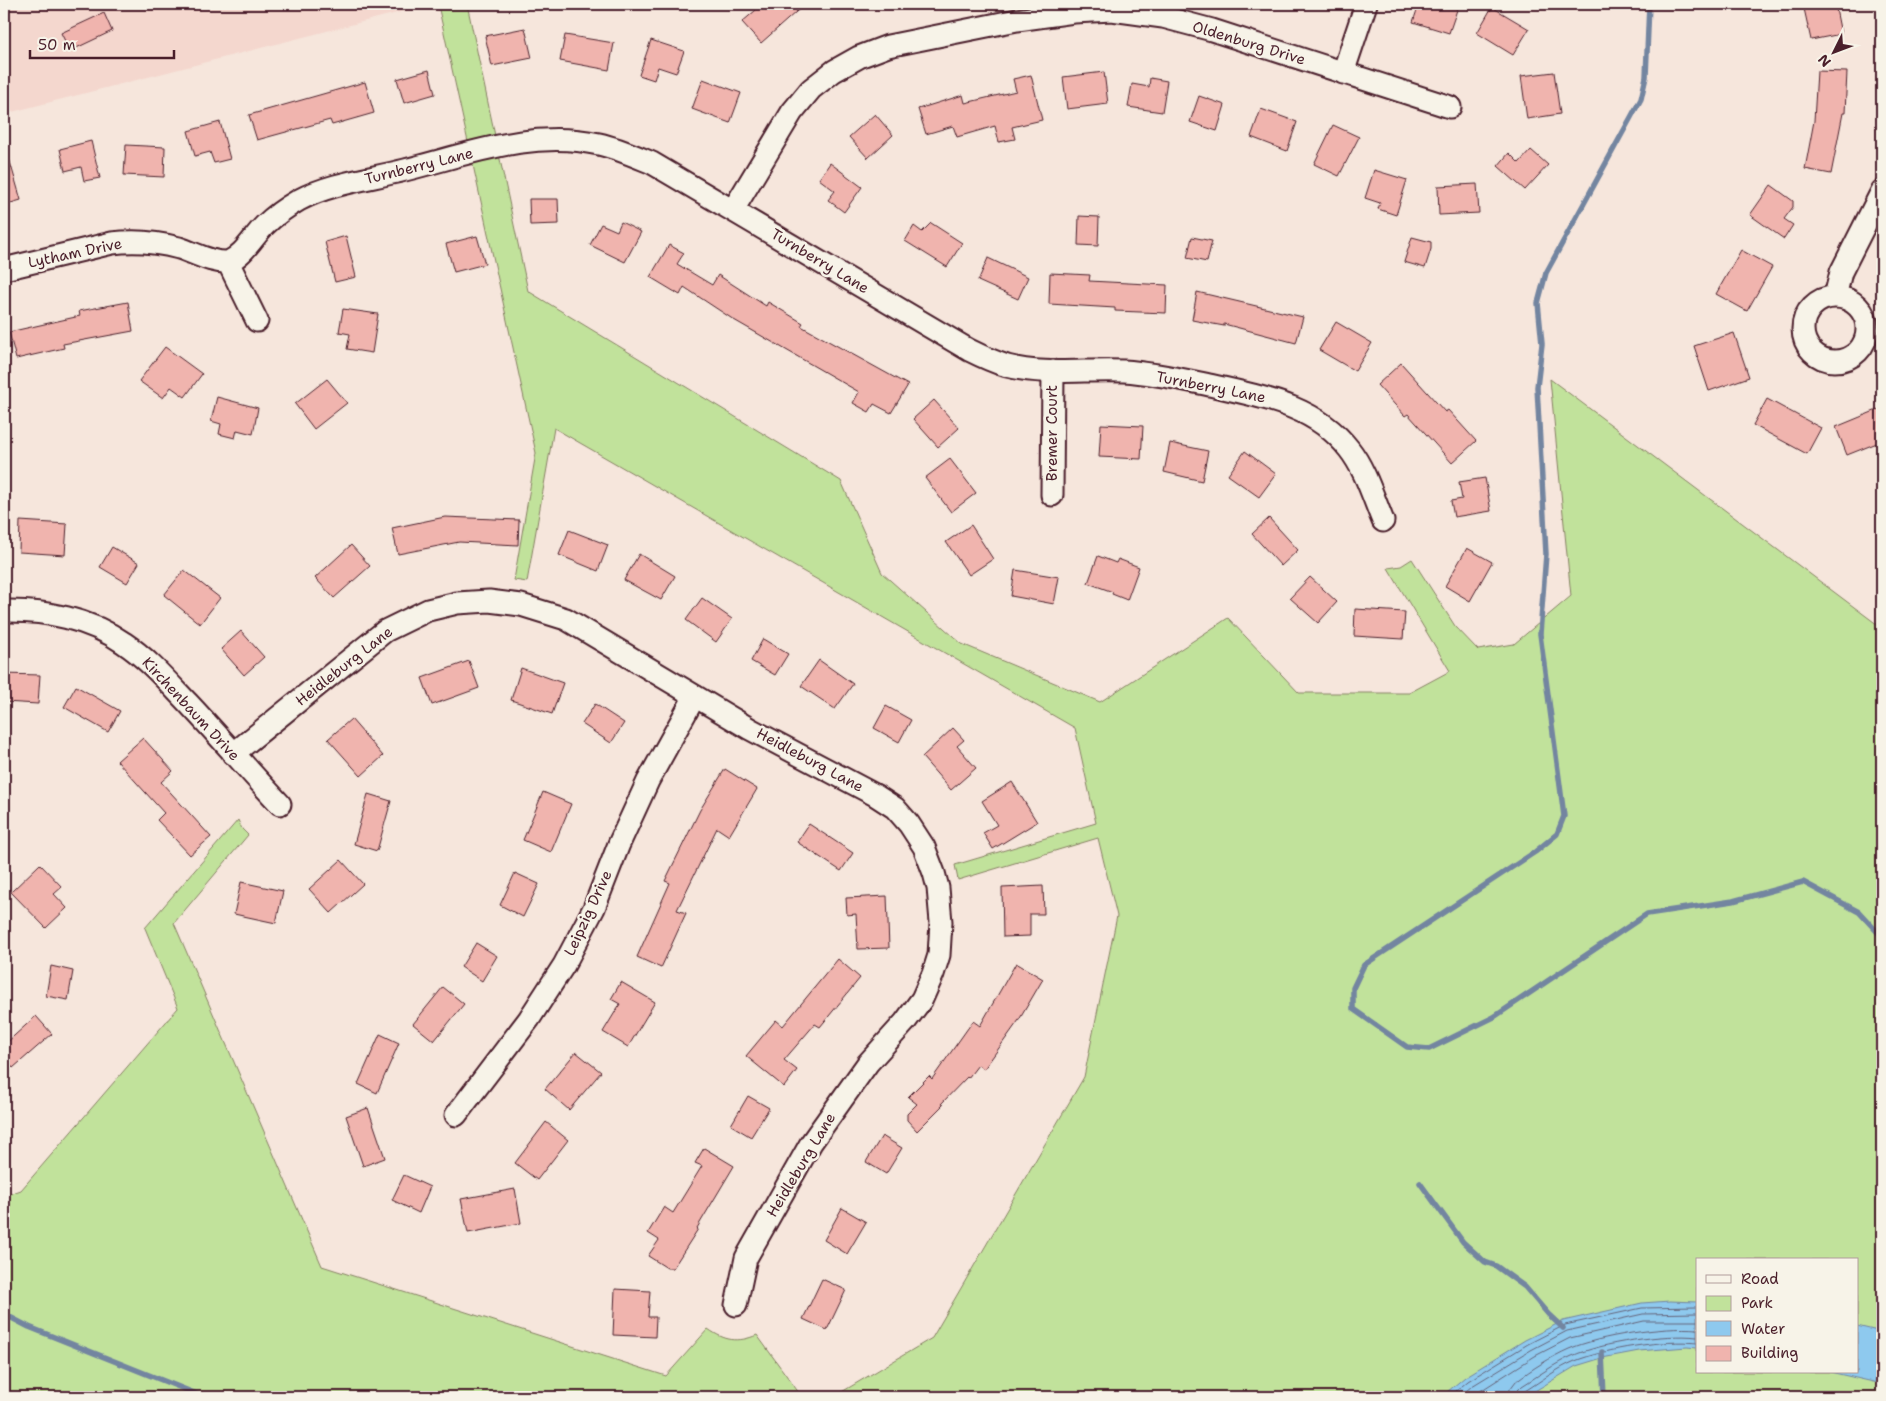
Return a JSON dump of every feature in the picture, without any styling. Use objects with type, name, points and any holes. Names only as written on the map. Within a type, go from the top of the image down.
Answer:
[{"type":"street","points":[[1343,73],[1366,4]]},
{"type":"street","name":"Oldenburg Drive","points":[[734,210],[792,112],[810,89],[834,71],[859,57],[888,46],[1089,7],[1162,17],[1212,30],[1450,107]]},
{"type":"street","name":"Turnberry Lane","points":[[228,262],[235,259],[266,224],[288,206],[326,189],[500,145],[534,139],[568,139],[599,144],[652,163],[969,350],[995,362],[1008,366],[1053,371],[1125,371],[1175,378],[1274,400],[1301,410],[1325,426],[1347,447],[1365,478],[1383,521]]},
{"type":"street","points":[[1835,297],[1841,272],[1882,192]]},
{"type":"street","name":"Lytham Drive","points":[[4,269],[126,241],[153,242],[180,248],[219,263],[228,262]]},
{"type":"street","points":[[228,262],[257,321]]},
{"type":"street","name":"Bremer Court","points":[[1052,495],[1053,371]]},
{"type":"street","name":"Heidleburg Lane","points":[[233,754],[385,632],[414,616],[457,603],[497,602],[521,605],[566,620],[750,729],[875,795],[895,808],[909,824],[924,847],[934,873],[938,888],[941,922],[939,955],[922,999],[905,1022],[862,1070],[811,1143],[746,1258],[736,1305]]},
{"type":"street","name":"Kirchenbaum Drive","points":[[4,611],[22,610],[58,615],[92,626],[122,641],[148,661],[280,804]]},
{"type":"street","name":"Leipzig Drive","points":[[456,1115],[529,1019],[564,965],[594,908],[619,844],[648,781],[695,696]]},
{"type":"shaded area","points":[[4,4],[432,4],[4,114]]},
{"type":"green space","points":[[441,4],[467,4],[528,291],[841,481],[882,573],[962,644],[1100,702],[1228,618],[1299,693],[1409,693],[1450,671],[1388,568],[1401,566],[1412,559],[1455,626],[1478,650],[1514,644],[1571,596],[1550,379],[1882,628],[1882,1397],[802,1397],[835,1396],[932,1338],[1084,1077],[1117,916],[1098,838],[958,880],[955,865],[1096,823],[1075,728],[554,428],[527,582],[514,580],[536,453],[438,5]]},
{"type":"green space","points":[[238,820],[242,829],[248,835],[174,923],[322,1266],[666,1376],[708,1329],[732,1340],[750,1338],[757,1335],[802,1397],[4,1397],[4,1196],[21,1190],[178,1008],[145,928]]},
{"type":"water","points":[[1696,1302],[1696,1348],[1639,1351],[1602,1358],[1576,1366],[1525,1397],[1441,1397],[1465,1377],[1525,1340],[1563,1321],[1642,1303]]},
{"type":"water","points":[[1858,1326],[1882,1332],[1882,1384],[1839,1374],[1858,1374]]},
{"type":"building","points":[[763,4],[805,4],[761,43],[742,22]]},
{"type":"building","points":[[1419,4],[1459,4],[1449,33],[1413,22]]},
{"type":"building","points":[[1803,4],[1835,4],[1841,34],[1811,40]]},
{"type":"building","points":[[1492,7],[1529,29],[1513,55],[1477,33]]},
{"type":"building","points":[[104,13],[112,31],[70,51],[61,33]]},
{"type":"building","points":[[525,28],[532,58],[492,66],[485,36]]},
{"type":"building","points":[[565,35],[614,43],[609,70],[560,61]]},
{"type":"building","points":[[651,40],[684,51],[676,73],[658,67],[654,80],[639,75]]},
{"type":"building","points":[[429,70],[435,94],[404,103],[397,79]]},
{"type":"building","points":[[1817,71],[1847,72],[1845,113],[1843,113],[1831,174],[1805,169],[1814,121]]},
{"type":"building","points":[[1104,72],[1108,104],[1067,109],[1063,77]]},
{"type":"building","points":[[1554,72],[1560,114],[1527,119],[1521,76]]},
{"type":"building","points":[[1031,75],[1042,120],[1012,127],[1015,139],[999,142],[995,126],[957,137],[953,126],[926,134],[918,109],[963,95],[965,103],[1016,91],[1013,79]]},
{"type":"building","points":[[1150,78],[1167,81],[1162,112],[1128,107],[1132,84],[1149,87]]},
{"type":"building","points":[[703,79],[741,93],[730,123],[692,109]]},
{"type":"building","points":[[365,82],[374,113],[332,125],[330,120],[257,140],[249,115]]},
{"type":"building","points":[[1199,96],[1225,105],[1217,131],[1190,122]]},
{"type":"building","points":[[1261,109],[1297,122],[1287,151],[1251,137]]},
{"type":"building","points":[[875,114],[893,135],[868,158],[849,137]]},
{"type":"building","points":[[220,122],[230,159],[214,163],[210,152],[195,156],[188,131]]},
{"type":"building","points":[[1333,125],[1359,137],[1339,176],[1314,164]]},
{"type":"building","points":[[91,141],[100,178],[84,181],[81,167],[65,171],[60,149]]},
{"type":"building","points":[[126,145],[165,147],[164,177],[124,175]]},
{"type":"building","points":[[1531,150],[1548,165],[1525,190],[1498,166],[1509,153],[1519,163]]},
{"type":"building","points":[[4,155],[8,155],[21,200],[4,205]]},
{"type":"building","points":[[830,163],[862,187],[844,212],[828,200],[835,191],[819,179]]},
{"type":"building","points":[[1374,170],[1407,180],[1396,215],[1378,209],[1380,203],[1365,198]]},
{"type":"building","points":[[1477,184],[1479,213],[1439,215],[1438,186]]},
{"type":"building","points":[[1771,185],[1793,201],[1793,207],[1784,219],[1793,225],[1784,239],[1750,215]]},
{"type":"building","points":[[529,199],[558,199],[559,224],[530,225]]},
{"type":"building","points":[[1079,216],[1099,217],[1098,246],[1078,245]]},
{"type":"building","points":[[621,222],[641,232],[625,262],[590,245],[601,224],[617,231]]},
{"type":"building","points":[[931,223],[962,243],[947,267],[905,241],[914,226],[922,232]]},
{"type":"building","points":[[346,236],[356,277],[335,282],[325,242]]},
{"type":"building","points":[[477,236],[485,264],[454,272],[446,244]]},
{"type":"building","points":[[1192,237],[1212,241],[1207,262],[1187,258]]},
{"type":"building","points":[[1412,237],[1431,242],[1431,249],[1425,268],[1404,262]]},
{"type":"building","points":[[669,245],[684,253],[677,264],[712,285],[718,275],[766,306],[768,302],[803,323],[801,326],[908,385],[891,413],[874,404],[869,412],[853,403],[859,392],[734,320],[684,287],[680,295],[650,277]]},
{"type":"building","points":[[1741,250],[1772,267],[1747,311],[1716,294]]},
{"type":"building","points":[[988,258],[1028,277],[1018,299],[978,281]]},
{"type":"building","points":[[1050,273],[1090,275],[1089,281],[1167,285],[1166,313],[1115,311],[1115,308],[1049,304]]},
{"type":"building","points":[[1197,292],[1303,317],[1296,343],[1224,324],[1224,326],[1192,320]]},
{"type":"building","points":[[128,302],[133,331],[63,344],[64,348],[16,359],[9,332],[80,316],[79,311]]},
{"type":"building","points":[[343,309],[378,314],[372,353],[347,349],[350,334],[339,332]]},
{"type":"building","points":[[1336,322],[1372,343],[1355,371],[1319,350]]},
{"type":"building","points":[[1734,333],[1749,377],[1709,391],[1694,346]]},
{"type":"building","points":[[165,347],[202,374],[185,397],[171,387],[163,398],[139,381]]},
{"type":"building","points":[[1401,363],[1445,412],[1448,410],[1476,441],[1452,463],[1408,414],[1405,416],[1377,385]]},
{"type":"building","points":[[327,379],[347,403],[314,429],[295,404]]},
{"type":"building","points":[[217,397],[258,408],[253,434],[237,430],[235,438],[219,434],[221,424],[211,421]]},
{"type":"building","points":[[1767,399],[1821,428],[1807,454],[1753,425]]},
{"type":"building","points":[[934,400],[959,428],[938,447],[913,419]]},
{"type":"building","points":[[1882,408],[1882,441],[1847,455],[1836,427]]},
{"type":"building","points":[[1101,424],[1143,426],[1141,459],[1099,457]]},
{"type":"building","points":[[1170,443],[1208,451],[1202,481],[1164,472]]},
{"type":"building","points":[[1245,451],[1276,474],[1259,497],[1228,475]]},
{"type":"building","points":[[950,459],[976,493],[951,512],[925,478]]},
{"type":"building","points":[[1485,478],[1491,511],[1454,517],[1451,501],[1462,499],[1459,482]]},
{"type":"building","points":[[445,517],[519,520],[518,545],[459,542],[398,554],[392,528]]},
{"type":"building","points":[[1269,518],[1298,550],[1281,566],[1252,534]]},
{"type":"building","points":[[20,521],[67,524],[65,555],[19,552]]},
{"type":"building","points":[[971,525],[993,559],[969,575],[946,542]]},
{"type":"building","points":[[569,530],[608,545],[598,571],[559,555]]},
{"type":"building","points":[[351,545],[370,566],[334,598],[315,578]]},
{"type":"building","points":[[112,547],[139,563],[127,583],[100,567]]},
{"type":"building","points":[[1467,548],[1492,562],[1470,601],[1445,586]]},
{"type":"building","points":[[639,554],[675,576],[661,600],[624,580]]},
{"type":"building","points":[[1098,556],[1116,563],[1118,559],[1139,567],[1127,600],[1112,594],[1113,592],[1088,583]]},
{"type":"building","points":[[184,570],[220,598],[200,624],[164,595]]},
{"type":"building","points":[[1015,570],[1059,577],[1054,604],[1011,596]]},
{"type":"building","points":[[1310,577],[1337,602],[1318,623],[1290,598]]},
{"type":"building","points":[[702,598],[732,619],[716,642],[686,620]]},
{"type":"building","points":[[1355,609],[1405,612],[1403,639],[1354,636]]},
{"type":"building","points":[[241,631],[264,657],[244,675],[221,649]]},
{"type":"building","points":[[763,639],[788,654],[775,675],[751,661]]},
{"type":"building","points":[[819,660],[853,684],[835,709],[801,686]]},
{"type":"building","points":[[469,661],[479,688],[432,705],[422,678]]},
{"type":"building","points":[[521,668],[563,683],[552,714],[511,700]]},
{"type":"building","points":[[4,674],[40,675],[38,704],[4,702]]},
{"type":"building","points":[[76,686],[120,711],[108,732],[64,707]]},
{"type":"building","points":[[595,704],[624,723],[611,743],[582,724]]},
{"type":"building","points":[[886,706],[911,720],[899,742],[874,728]]},
{"type":"building","points":[[351,719],[383,756],[361,776],[328,739]]},
{"type":"building","points":[[953,728],[964,740],[957,746],[976,768],[951,790],[922,757]]},
{"type":"building","points":[[143,738],[173,771],[161,782],[211,837],[190,855],[157,820],[164,813],[117,761]]},
{"type":"building","points":[[725,769],[757,789],[729,836],[717,828],[677,910],[686,913],[661,968],[637,957],[670,883],[665,881],[700,810]]},
{"type":"building","points":[[1012,782],[1037,822],[993,849],[983,833],[997,825],[982,801]]},
{"type":"building","points":[[543,792],[571,804],[551,852],[523,840]]},
{"type":"building","points":[[368,794],[391,801],[377,851],[354,844]]},
{"type":"building","points":[[809,824],[853,853],[841,871],[797,842]]},
{"type":"building","points":[[341,860],[363,884],[331,913],[309,889]]},
{"type":"building","points":[[40,864],[62,887],[54,894],[67,908],[46,928],[11,892]]},
{"type":"building","points":[[515,873],[539,884],[523,917],[500,905]]},
{"type":"building","points":[[241,882],[283,891],[276,923],[234,914]]},
{"type":"building","points":[[1043,886],[1044,914],[1030,914],[1030,936],[1003,937],[1002,888]]},
{"type":"building","points":[[887,896],[889,948],[858,949],[856,914],[847,915],[846,898]]},
{"type":"building","points":[[476,943],[497,956],[482,981],[461,967]]},
{"type":"building","points":[[838,959],[860,978],[820,1027],[815,1024],[784,1060],[797,1070],[784,1087],[746,1056],[776,1020],[783,1026]]},
{"type":"building","points":[[1016,963],[1043,979],[1019,1020],[984,1069],[978,1065],[917,1131],[907,1120],[907,1114],[917,1104],[908,1097],[929,1076],[932,1079],[973,1021],[980,1026]]},
{"type":"building","points":[[51,966],[73,971],[68,1000],[46,996]]},
{"type":"building","points":[[621,982],[655,1002],[628,1047],[603,1032],[620,1004],[611,999]]},
{"type":"building","points":[[443,987],[464,1004],[434,1041],[413,1024]]},
{"type":"building","points":[[36,1016],[52,1034],[13,1068],[4,1057],[4,1045]]},
{"type":"building","points":[[380,1034],[399,1043],[377,1093],[358,1084]]},
{"type":"building","points":[[576,1052],[601,1072],[569,1110],[545,1089]]},
{"type":"building","points":[[748,1096],[769,1108],[751,1137],[731,1125]]},
{"type":"building","points":[[368,1108],[385,1158],[363,1166],[346,1116]]},
{"type":"building","points":[[546,1122],[568,1140],[537,1180],[515,1163]]},
{"type":"building","points":[[882,1136],[902,1148],[886,1174],[866,1162]]},
{"type":"building","points":[[704,1148],[734,1166],[673,1268],[667,1268],[648,1256],[659,1240],[648,1233],[664,1207],[673,1213],[702,1166],[695,1163]]},
{"type":"building","points":[[404,1175],[430,1187],[419,1213],[392,1200]]},
{"type":"building","points":[[515,1189],[521,1223],[468,1233],[461,1199]]},
{"type":"building","points":[[842,1208],[866,1222],[847,1254],[824,1240]]},
{"type":"building","points":[[822,1279],[846,1290],[827,1330],[803,1319]]},
{"type":"building","points":[[615,1289],[650,1291],[648,1317],[656,1317],[655,1337],[613,1335]]},
{"type":"waterway","points":[[1649,4],[1646,77],[1641,99],[1546,273],[1538,303],[1542,344],[1537,387],[1546,554],[1540,634],[1564,816],[1557,834],[1535,852],[1364,965],[1353,988],[1353,1009],[1407,1047],[1429,1049],[1494,1017],[1647,914],[1733,901],[1803,882],[1859,912],[1882,937]]},
{"type":"waterway","points":[[1420,1183],[1463,1242],[1485,1262],[1496,1266],[1525,1287],[1563,1328]]},
{"type":"waterway","points":[[4,1314],[29,1327],[204,1397]]},
{"type":"waterway","points":[[1602,1352],[1604,1397]]}]
